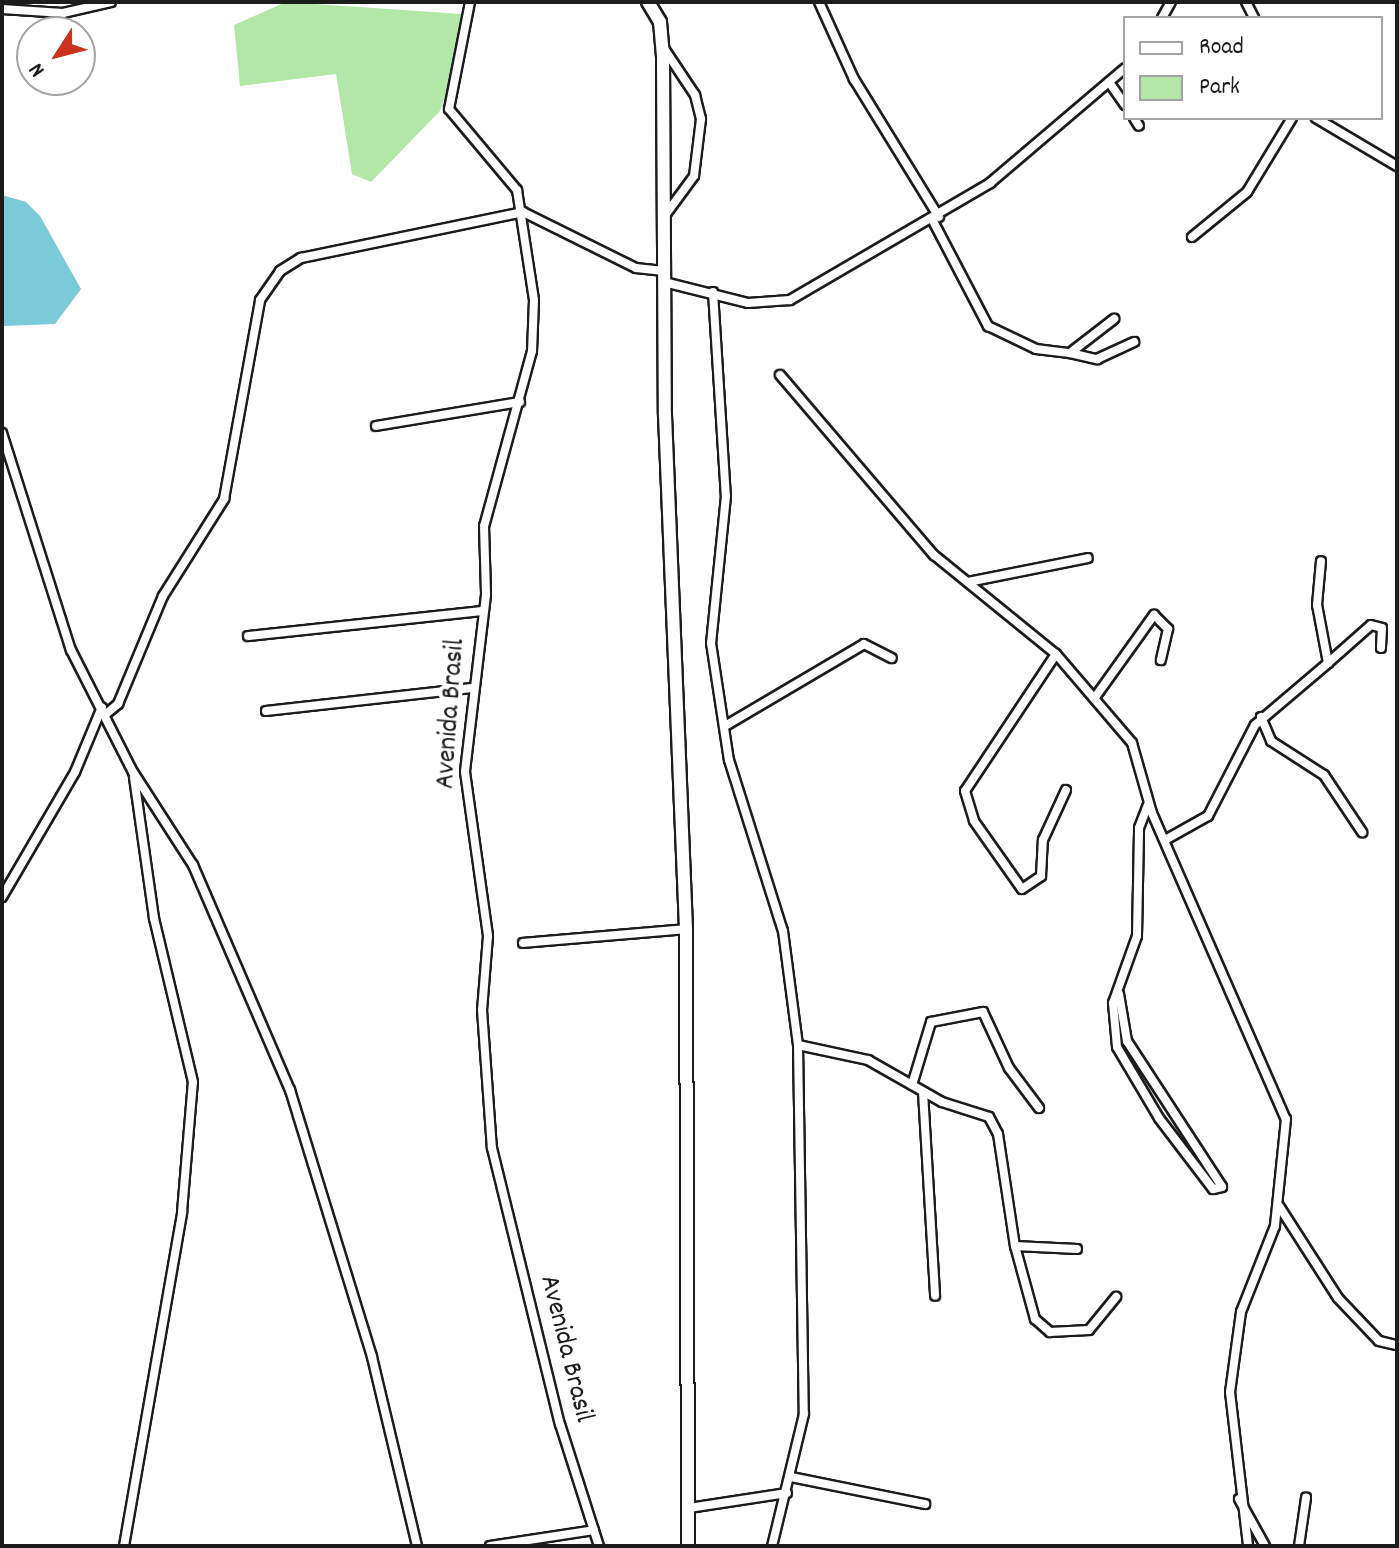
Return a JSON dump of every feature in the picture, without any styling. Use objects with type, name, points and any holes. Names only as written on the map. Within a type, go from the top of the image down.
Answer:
[{"type":"main road","points":[[653,5],[662,46],[666,214],[664,276],[686,929],[688,1546]]},
{"type":"street","points":[[2,9],[90,6],[111,2]]},
{"type":"street","name":"Avenida Brasil","points":[[470,2],[449,109],[505,169],[523,212],[534,300],[520,402],[484,526],[483,611],[465,772],[488,936],[482,1010],[492,1148],[560,1424],[599,1546]]},
{"type":"street","points":[[819,2],[854,79],[936,219],[988,326],[1036,349],[1097,359],[1134,342]]},
{"type":"street","points":[[662,46],[695,95],[701,119],[694,176],[666,214]]},
{"type":"street","points":[[2,897],[75,772],[104,710],[118,704],[163,596],[224,499],[260,300],[272,278],[301,258],[523,212],[636,268],[748,303],[790,300],[936,219],[1123,70]]},
{"type":"street","points":[[1109,82],[1123,102]]},
{"type":"street","points":[[1192,237],[1247,192],[1291,120]]},
{"type":"street","points":[[1319,120],[1397,166]]},
{"type":"street","points":[[713,292],[726,496],[710,613],[725,726],[745,827],[783,931],[798,1045],[805,1376],[791,1477],[772,1546]]},
{"type":"street","points":[[1070,353],[1114,319]]},
{"type":"street","points":[[780,375],[915,535],[1056,654],[1096,696],[1132,743],[1149,804],[1227,975],[1252,1051],[1282,1102],[1288,1142],[1278,1205],[1270,1246],[1241,1312],[1230,1392],[1239,1499],[1248,1546]]},
{"type":"street","points":[[376,426],[520,402]]},
{"type":"street","points":[[2,433],[60,622],[133,772],[193,865],[290,1090],[372,1357],[417,1546]]},
{"type":"street","points":[[968,582],[1088,558]]},
{"type":"street","points":[[1321,561],[1317,605],[1328,663]]},
{"type":"street","points":[[248,636],[483,611]]},
{"type":"street","points":[[1096,696],[1154,615],[1168,629],[1161,660]]},
{"type":"street","points":[[1165,840],[1208,816],[1261,717],[1371,625],[1382,628],[1381,648]]},
{"type":"street","points":[[725,726],[864,644],[892,658]]},
{"type":"street","points":[[1056,654],[965,791],[974,821],[1022,889],[1041,876],[1043,840],[1066,790]]},
{"type":"street","points":[[266,711],[472,688]]},
{"type":"street","points":[[1261,717],[1271,741],[1324,775],[1362,832]]},
{"type":"street","points":[[124,1546],[182,1212],[193,1082],[154,918],[133,772]]},
{"type":"street","points":[[1119,994],[1127,1041],[1222,1187],[1213,1189],[1159,1118],[1117,1047],[1113,1003],[1119,994],[1137,936],[1139,828],[1149,804]]},
{"type":"street","points":[[523,943],[686,929]]},
{"type":"street","points":[[912,1085],[931,1022],[983,1012],[1039,1108]]},
{"type":"street","points":[[798,1045],[842,1050],[923,1092],[994,1123],[1015,1246],[1035,1319],[1050,1332],[1089,1330],[1116,1297]]},
{"type":"street","points":[[923,1092],[935,1296]]},
{"type":"street","points":[[1278,1205],[1338,1298],[1379,1341],[1397,1345]]},
{"type":"street","points":[[1015,1246],[1077,1249]]},
{"type":"street","points":[[791,1477],[925,1504]]},
{"type":"street","points":[[689,1508],[787,1493]]},
{"type":"street","points":[[1299,1546],[1306,1498]]},
{"type":"street","points":[[1239,1499],[1265,1546]]},
{"type":"street","points":[[490,1546],[594,1530]]},
{"type":"green space","points":[[286,2],[461,14],[460,52],[440,111],[371,182],[352,174],[336,74],[240,86],[234,25]]},
{"type":"water","points":[[2,195],[26,202],[40,216],[81,289],[55,324],[2,326]]}]
